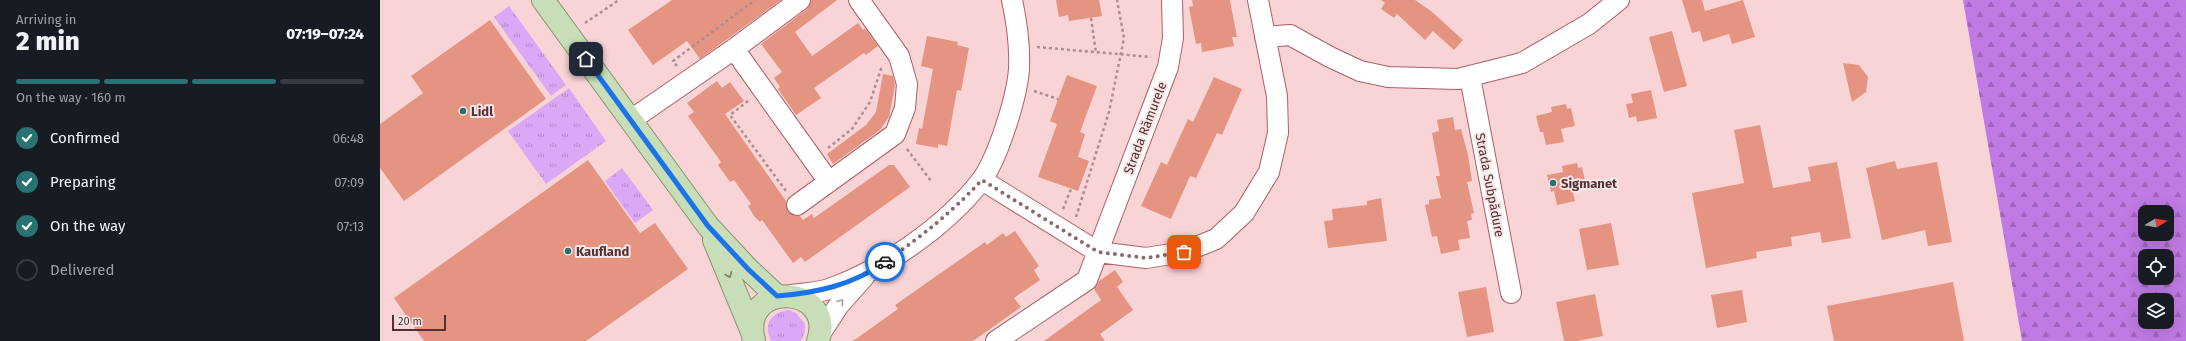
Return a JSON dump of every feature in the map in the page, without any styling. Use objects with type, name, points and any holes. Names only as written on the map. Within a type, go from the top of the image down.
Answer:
[{"type":"main road","points":[[543,0],[708,226],[748,269],[784,296],[803,300],[814,308],[820,321],[819,337]]},
{"type":"main road","points":[[708,226],[753,336]]},
{"type":"main road","points":[[753,336],[754,318],[759,308],[767,301],[784,296]]},
{"type":"street","points":[[631,120],[734,49],[800,0]]},
{"type":"street","points":[[797,205],[895,134],[905,108],[907,84],[899,56],[859,0]]},
{"type":"street","points":[[784,296],[828,290],[867,274],[922,237],[954,210],[982,180],[1000,142],[1019,71],[1019,41],[1012,0]]},
{"type":"street","name":"Strada Rămurele","points":[[1006,338],[1087,280],[1169,59],[1173,38],[1172,0]]},
{"type":"street","points":[[982,180],[1098,252],[1146,258],[1184,252],[1216,239],[1244,213],[1269,172],[1278,133],[1277,96],[1258,0]]},
{"type":"street","points":[[1266,37],[1290,35],[1330,57],[1360,71],[1388,77],[1458,79],[1522,63],[1589,24],[1619,0]]},
{"type":"street","points":[[734,49],[829,182]]},
{"type":"street","name":"Strada Subpădure","points":[[1470,77],[1511,293]]},
{"type":"street","points":[[819,337],[839,305],[867,274]]},
{"type":"path","points":[[583,25],[619,0]]},
{"type":"path","points":[[1074,223],[1110,112],[1121,55],[1124,38],[1117,0]]},
{"type":"path","points":[[1091,18],[1096,53]]},
{"type":"path","points":[[1034,46],[1169,59]]},
{"type":"path","points":[[823,152],[852,129],[870,102],[884,62]]},
{"type":"path","points":[[1033,90],[1058,99]]},
{"type":"path","points":[[904,145],[931,181]]},
{"type":"path","points":[[1061,215],[1071,189]]},
{"type":"green space","points":[[1963,0],[2186,0],[2186,341],[2022,341]]},
{"type":"green space","points":[[509,6],[566,85],[551,96],[494,17]]},
{"type":"green space","points":[[569,88],[606,141],[546,184],[508,131]]},
{"type":"green space","points":[[622,168],[653,210],[635,223],[605,181]]},
{"type":"green space","points":[[789,310],[796,313],[805,324],[805,332],[801,341],[771,341],[768,330],[770,320],[777,313]]},
{"type":"building","points":[[672,0],[781,0],[700,59],[687,41],[653,65],[628,30]]},
{"type":"building","points":[[811,0],[837,0],[795,32],[812,56],[858,23],[863,30],[865,28],[878,46],[866,55],[864,53],[814,88],[821,98],[796,115],[778,89],[780,87],[774,78],[782,72],[761,44],[807,9]]},
{"type":"building","points":[[1056,0],[1099,0],[1102,16],[1069,21],[1068,15],[1059,17]]},
{"type":"building","points":[[1192,0],[1230,0],[1237,37],[1232,37],[1234,46],[1202,52],[1201,43],[1196,44],[1189,7],[1193,6]]},
{"type":"building","points":[[1381,0],[1415,0],[1431,11],[1463,40],[1454,50],[1433,31],[1425,40],[1397,14],[1394,18],[1381,9],[1385,3]]},
{"type":"building","points":[[1682,0],[1702,0],[1705,11],[1743,0],[1755,37],[1732,44],[1729,34],[1703,42],[1700,31],[1692,33]]},
{"type":"building","name":"Lidl","points":[[490,20],[546,99],[404,201],[380,168],[380,124],[423,93],[411,76]]},
{"type":"building","points":[[1672,31],[1687,86],[1664,92],[1649,37]]},
{"type":"building","points":[[927,36],[958,42],[957,45],[969,48],[961,91],[957,90],[947,146],[938,144],[938,148],[916,144],[919,128],[922,129],[933,69],[921,66]]},
{"type":"building","points":[[1843,63],[1859,65],[1868,77],[1866,92],[1852,102]]},
{"type":"building","points":[[883,74],[893,76],[895,85],[889,117],[880,130],[833,164],[827,154],[866,125],[876,112]]},
{"type":"building","points":[[1067,75],[1097,86],[1080,132],[1085,134],[1078,157],[1089,161],[1078,191],[1038,177],[1057,124],[1050,121]]},
{"type":"building","points":[[1214,77],[1242,89],[1222,135],[1217,133],[1196,178],[1190,176],[1171,219],[1141,206],[1161,162],[1167,165],[1188,119],[1193,122]]},
{"type":"building","points":[[717,81],[722,88],[730,82],[744,101],[725,114],[786,201],[788,211],[792,215],[800,216],[803,220],[812,214],[814,218],[889,165],[894,165],[910,187],[805,262],[801,257],[793,263],[762,220],[760,222],[754,216],[748,206],[751,204],[734,180],[730,182],[718,165],[721,162],[688,116],[694,112],[687,103]]},
{"type":"building","points":[[1651,90],[1657,118],[1637,122],[1636,116],[1629,118],[1626,104],[1633,103],[1631,94]]},
{"type":"building","points":[[1566,104],[1567,109],[1571,108],[1575,126],[1561,129],[1564,142],[1546,145],[1543,132],[1540,132],[1536,116],[1552,112],[1551,107]]},
{"type":"building","points":[[1453,117],[1455,130],[1461,129],[1468,155],[1472,181],[1467,182],[1474,213],[1471,214],[1472,220],[1467,221],[1470,238],[1458,240],[1460,250],[1441,254],[1437,236],[1432,237],[1425,205],[1429,204],[1429,200],[1441,198],[1436,176],[1440,176],[1432,133],[1439,131],[1437,120]]},
{"type":"building","points":[[1760,125],[1773,188],[1811,181],[1808,167],[1837,162],[1851,238],[1822,243],[1820,232],[1791,237],[1792,246],[1756,252],[1757,258],[1706,268],[1692,193],[1744,183],[1734,130]]},
{"type":"building","name":"Kaufland","points":[[588,160],[640,233],[655,223],[688,269],[586,341],[424,341],[394,298]]},
{"type":"building","points":[[1895,161],[1897,169],[1937,162],[1952,242],[1928,246],[1925,230],[1882,240],[1866,168]]},
{"type":"building","points":[[1577,163],[1578,168],[1582,167],[1586,185],[1572,188],[1575,201],[1557,205],[1554,191],[1551,192],[1547,175],[1563,172],[1562,166]]},
{"type":"building","points":[[1381,198],[1387,241],[1328,248],[1324,221],[1333,220],[1332,209],[1367,205],[1367,201]]},
{"type":"building","points":[[1611,223],[1619,265],[1587,270],[1579,229]]},
{"type":"building","points":[[1015,231],[1039,266],[1034,270],[1040,280],[1014,298],[1021,307],[973,341],[853,341],[898,309],[895,305],[985,242],[987,245],[1003,233],[1006,237]]},
{"type":"building","points":[[1115,270],[1123,282],[1117,287],[1133,310],[1100,334],[1105,341],[1044,341],[1101,300],[1094,289],[1099,281]]},
{"type":"building","points":[[1953,282],[1964,341],[1834,341],[1827,306]]},
{"type":"building","points":[[1486,287],[1494,332],[1467,337],[1458,292]]},
{"type":"building","points":[[1742,290],[1747,322],[1717,328],[1711,295]]},
{"type":"building","points":[[1595,294],[1603,336],[1577,341],[1564,341],[1556,302]]},
{"type":"way so far","points":[[885,262],[922,237],[954,210],[982,180],[1098,252],[1146,258],[1184,252]]},
{"type":"place","name":"Lidl","points":[[463,111]]},
{"type":"place","name":"Sigmanet","points":[[1553,183]]},
{"type":"place","name":"Kaufland","points":[[568,251]]},
{"type":"route","points":[[586,59],[708,226],[748,269],[777,296],[828,290],[867,274],[885,262]]}]
